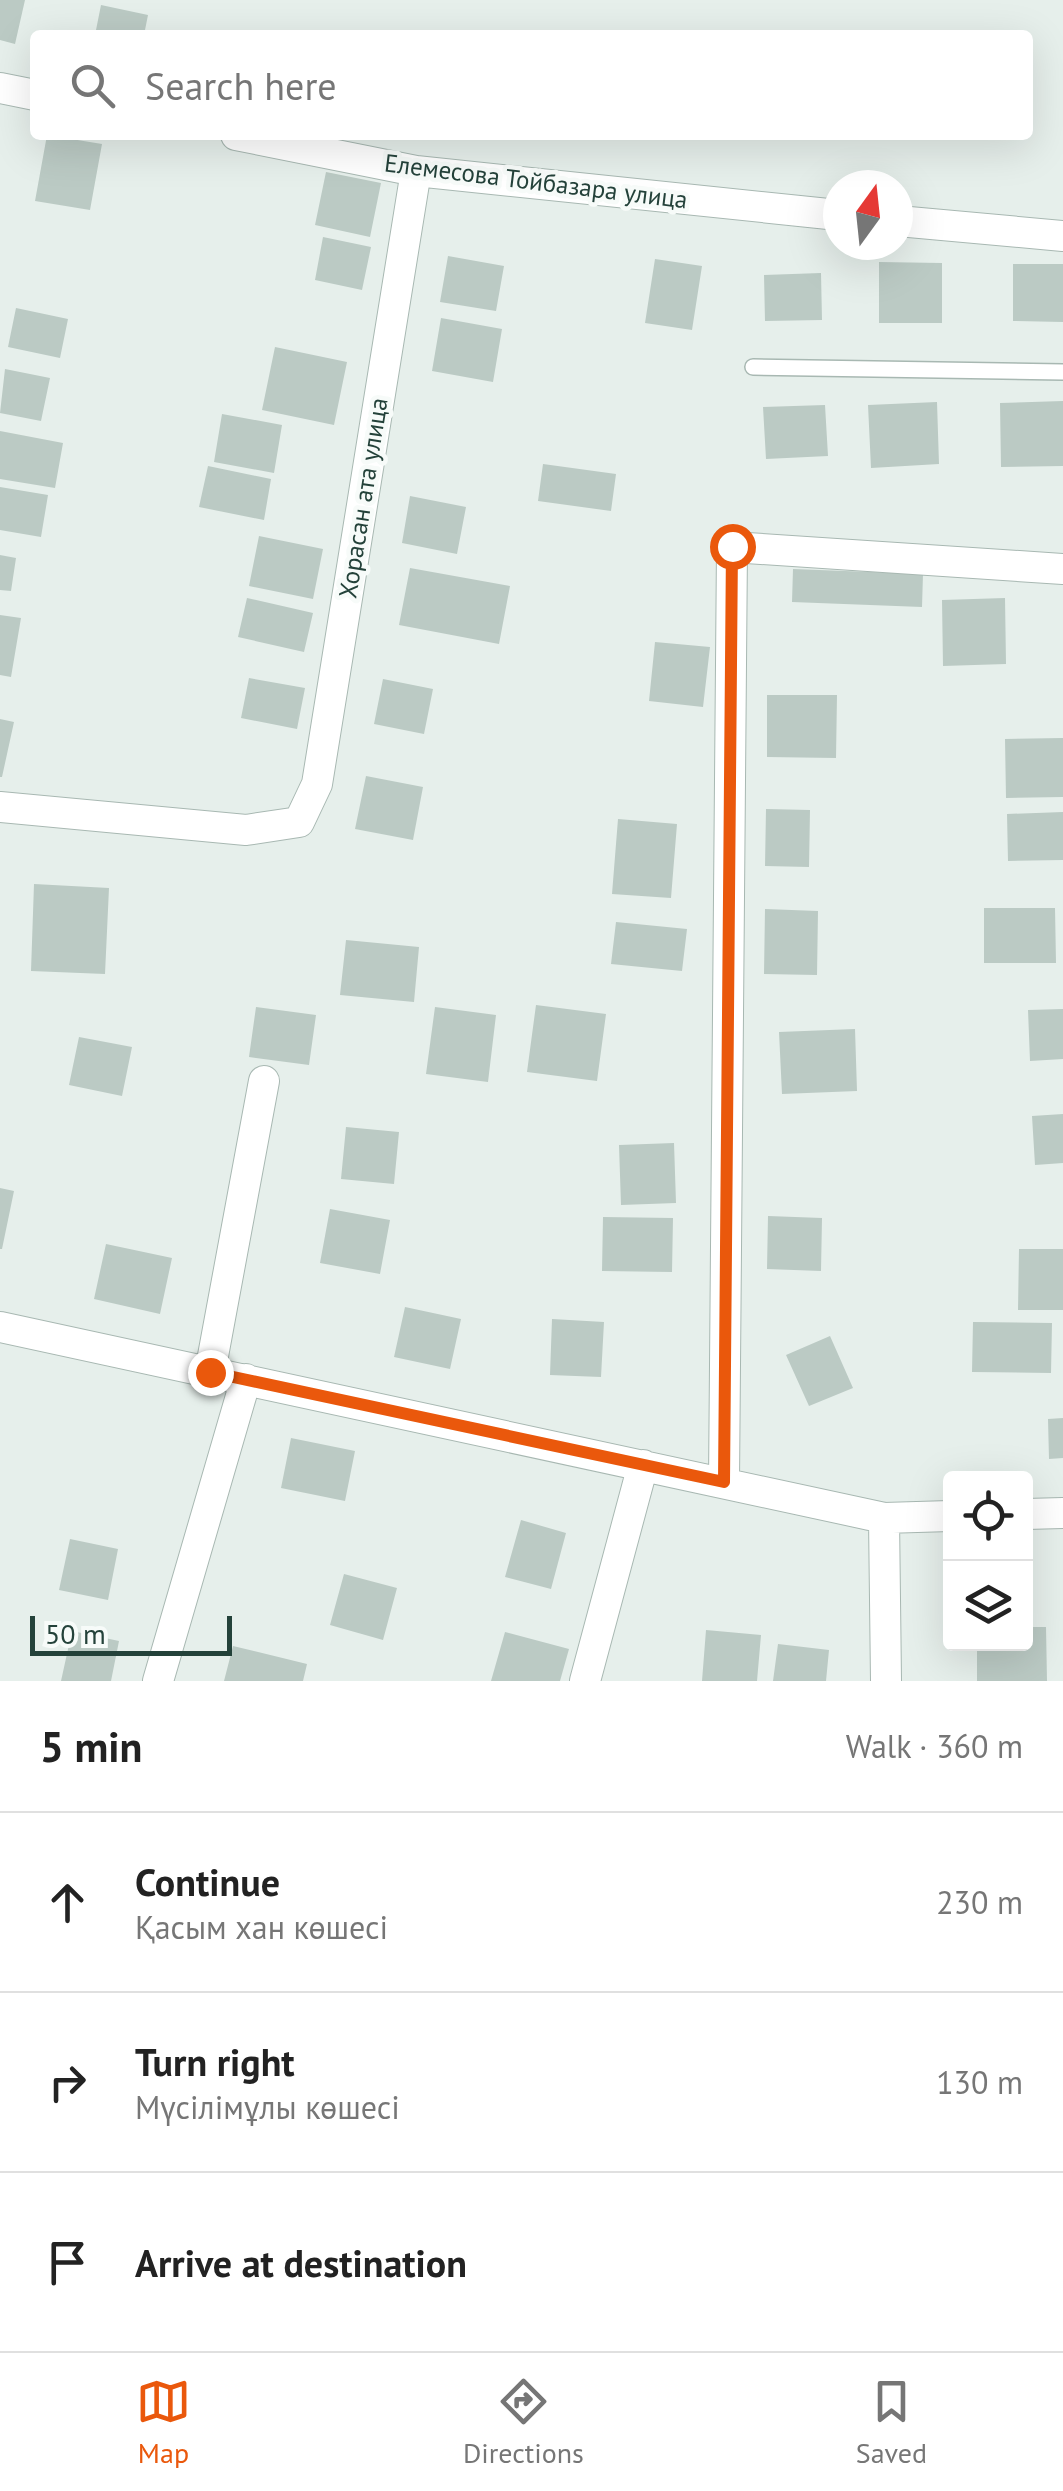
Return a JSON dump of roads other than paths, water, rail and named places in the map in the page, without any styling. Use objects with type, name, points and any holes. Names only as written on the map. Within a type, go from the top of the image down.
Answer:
[{"type":"street","points":[[0,88],[30,94]]},
{"type":"street","name":"Елемесова Тойбазара улица","points":[[261,140],[416,171],[823,212]]},
{"type":"street","name":"Хорасан ата улица","points":[[0,807],[246,830],[299,822],[318,784],[416,171]]},
{"type":"street","points":[[913,222],[1063,236]]},
{"type":"street","points":[[724,1482],[732,546],[1063,569]]},
{"type":"street","points":[[210,1372],[264,1081]]},
{"type":"street","points":[[0,1327],[884,1518],[943,1516]]},
{"type":"street","points":[[158,1681],[246,1379]]},
{"type":"street","points":[[585,1681],[643,1465]]},
{"type":"street","points":[[1033,1514],[1063,1513]]},
{"type":"street","points":[[884,1518],[886,1681]]},
{"type":"lane","points":[[754,367],[1063,372]]}]
